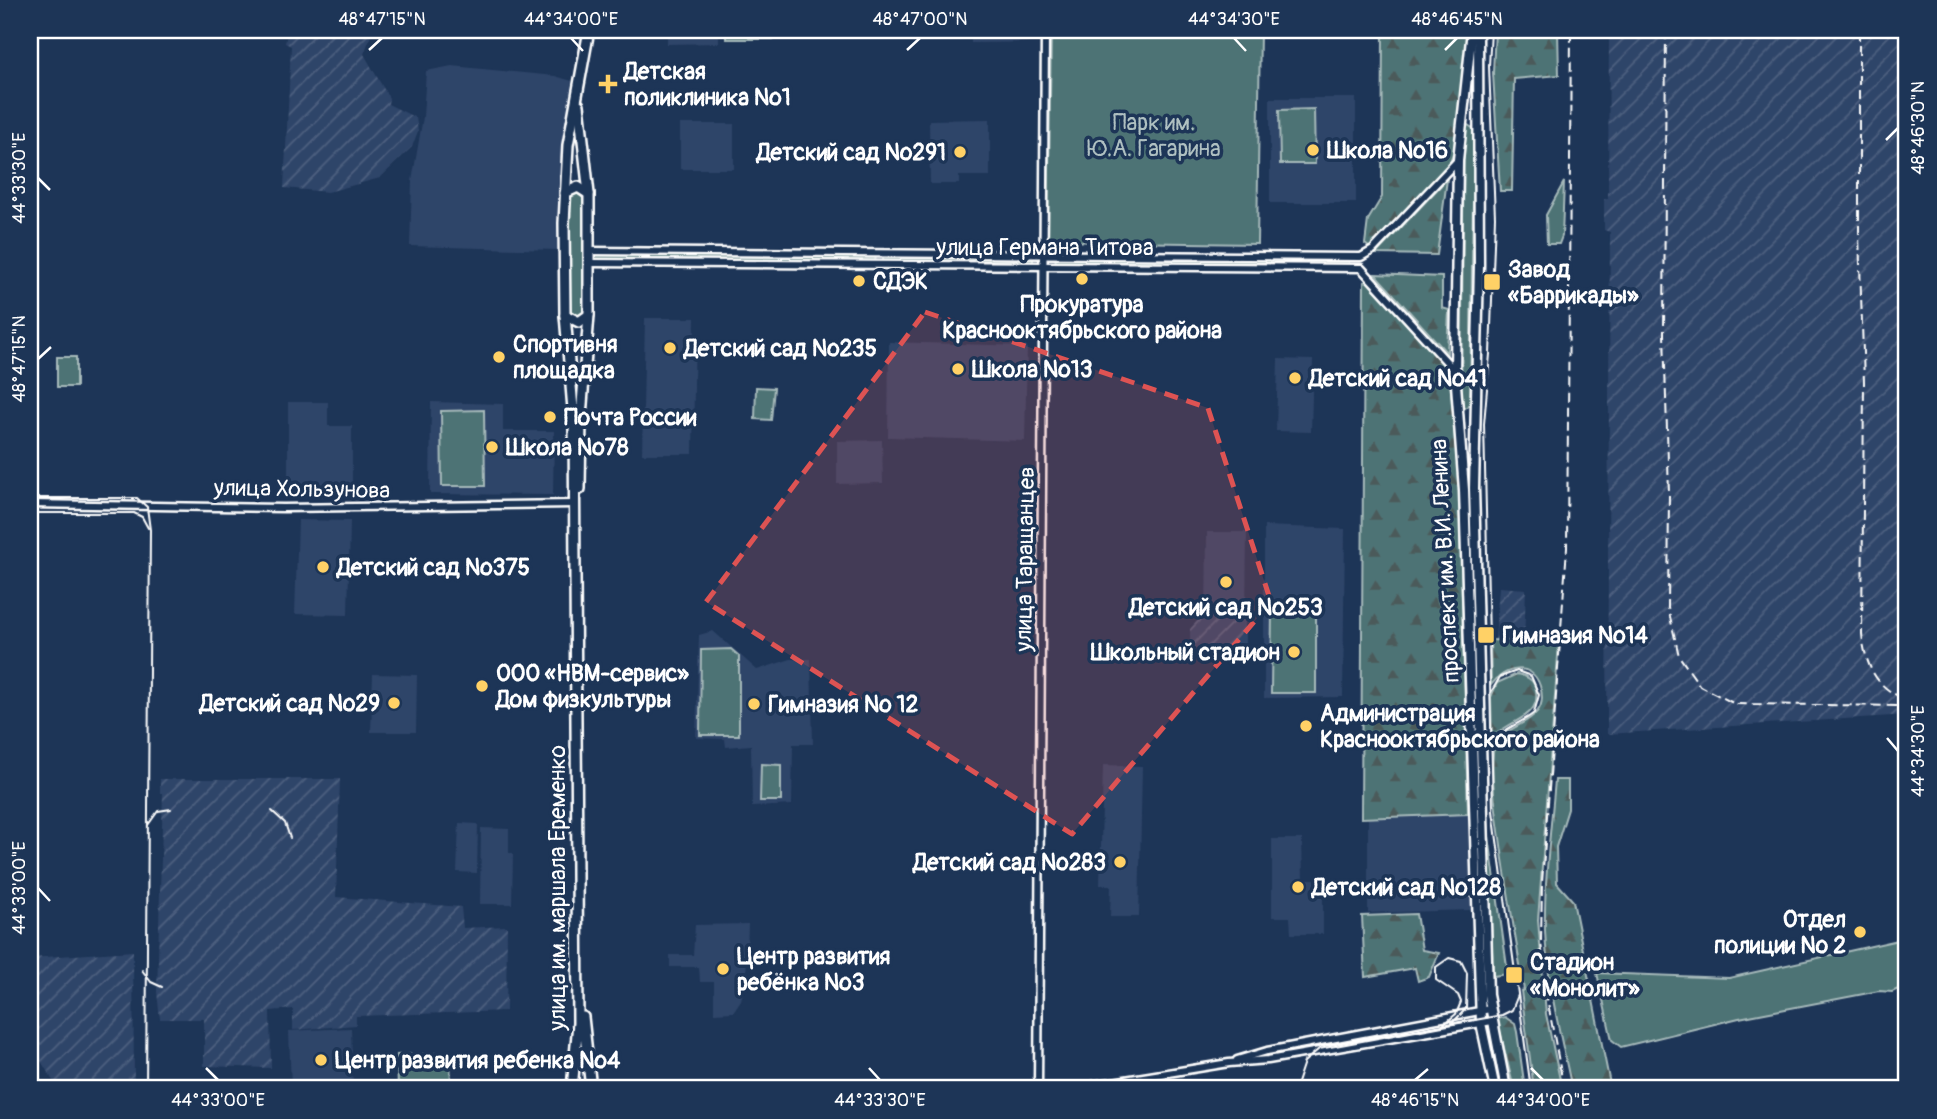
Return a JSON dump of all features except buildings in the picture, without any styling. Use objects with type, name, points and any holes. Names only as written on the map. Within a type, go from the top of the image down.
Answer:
[{"type":"highway","name":"улица им. маршала Еременко","points":[[572,1089],[578,1023],[574,421],[565,315],[565,193],[568,145],[589,30]]},
{"type":"highway","name":"улица им. маршала Еременко","points":[[578,100],[589,194],[589,315],[581,417],[580,504],[583,1024],[591,1089]]},
{"type":"highway","points":[[565,193],[578,187],[589,194]]},
{"type":"highway","points":[[565,315],[579,322],[589,315]]},
{"type":"main road","name":"проспект им. В.И. Ленина","points":[[1472,30],[1458,160],[1456,407],[1464,490],[1485,1010],[1492,1021],[1506,1089]]},
{"type":"main road","name":"проспект им. В.И. Ленина","points":[[1479,30],[1474,488],[1485,1010],[1481,1023],[1495,1089]]},
{"type":"main road","points":[[1461,123],[1475,119],[1480,123]]},
{"type":"main road","points":[[1456,407],[1462,412],[1471,411],[1477,405]]},
{"type":"street","name":"улица Таращанцев","points":[[1038,1089],[1045,30]]},
{"type":"street","name":"улица Германа Титова","points":[[589,251],[1361,257],[1373,250],[1458,160]]},
{"type":"street","points":[[881,253],[881,264]]},
{"type":"street","name":"улица Германа Титова","points":[[589,263],[1361,268],[1455,371]]},
{"type":"street","name":"улица Хользунова","points":[[30,504],[284,508],[574,504]]},
{"type":"street","points":[[1228,1063],[1267,1051],[1485,1010]]},
{"type":"street","points":[[1070,1089],[1228,1063],[1268,1060],[1492,1021]]},
{"type":"highlighted area","points":[[925,312],[1208,408],[1271,602],[1072,834],[706,602]]},
{"type":"shaded area","points":[[288,30],[373,30],[364,54],[389,98],[388,104],[416,118],[418,131],[412,147],[380,178],[328,192],[284,188],[291,46],[285,43]]},
{"type":"shaded area","points":[[667,30],[719,30],[719,43],[667,44]]},
{"type":"shaded area","points":[[971,30],[1039,30],[1039,42],[971,43]]},
{"type":"shaded area","points":[[1609,30],[1907,30],[1907,715],[1607,734],[1610,232],[1604,230],[1604,199],[1608,199]]},
{"type":"shaded area","points":[[452,66],[555,76],[572,81],[563,160],[559,250],[410,246],[412,181],[423,117],[426,71]]},
{"type":"shaded area","name":"Школа №16","points":[[1270,98],[1356,98],[1356,203],[1270,203]]},
{"type":"shaded area","name":"Детский сад №291","points":[[990,119],[990,176],[959,176],[959,184],[930,184],[929,120]]},
{"type":"shaded area","points":[[680,124],[734,124],[734,169],[680,169]]},
{"type":"shaded area","points":[[645,318],[695,318],[693,454],[642,454]]},
{"type":"shaded area","name":"Школа №13","points":[[889,342],[1027,346],[1025,441],[888,437]]},
{"type":"shaded area","name":"Детский сад №41","points":[[1278,359],[1313,360],[1311,432],[1276,431]]},
{"type":"shaded area","points":[[288,402],[328,402],[328,426],[352,426],[352,497],[288,497]]},
{"type":"shaded area","name":"Школа №78","points":[[431,402],[503,404],[503,431],[554,431],[553,495],[430,494]]},
{"type":"shaded area","points":[[882,440],[883,483],[837,484],[837,441]]},
{"type":"shaded area","name":"Детский сад №375","points":[[298,520],[350,521],[348,615],[295,614]]},
{"type":"shaded area","points":[[1264,526],[1345,529],[1343,697],[1264,698]]},
{"type":"shaded area","name":"Детский сад №253","points":[[1207,532],[1247,532],[1246,613],[1206,613]]},
{"type":"shaded area","points":[[1499,587],[1526,589],[1524,640],[1495,640]]},
{"type":"shaded area","points":[[1202,615],[1245,616],[1245,648],[1190,649],[1190,629]]},
{"type":"shaded area","name":"Гимназия № 12","points":[[713,631],[757,670],[791,659],[811,659],[813,744],[793,744],[792,805],[752,807],[751,745],[726,747],[725,739],[696,738],[699,635]]},
{"type":"shaded area","name":"Детский сад №29","points":[[373,674],[417,675],[416,732],[371,732]]},
{"type":"shaded area","points":[[1103,765],[1142,766],[1139,917],[1110,917],[1111,885],[1100,885]]},
{"type":"shaded area","points":[[160,779],[340,779],[336,897],[461,907],[463,928],[507,926],[506,1011],[356,1016],[356,1025],[293,1030],[293,1009],[270,1011],[271,1068],[204,1066],[204,1019],[160,1019],[157,992],[163,793],[160,793]]},
{"type":"shaded area","points":[[1468,814],[1471,910],[1368,913],[1368,817]]},
{"type":"shaded area","points":[[459,823],[478,824],[477,873],[457,872]]},
{"type":"shaded area","points":[[481,828],[509,829],[509,853],[513,853],[512,904],[480,904]]},
{"type":"shaded area","name":"Детский сад №128","points":[[1272,839],[1302,839],[1303,879],[1323,879],[1323,934],[1291,934],[1290,917],[1272,917]]},
{"type":"shaded area","name":"Центр развития ребёнка №3","points":[[748,924],[746,980],[741,1000],[733,1012],[714,1013],[714,982],[700,982],[699,967],[670,967],[670,955],[693,955],[695,925]]},
{"type":"shaded area","points":[[133,951],[134,1089],[58,1089],[30,1043],[30,958]]},
{"type":"shaded area","name":"Центр развития ребенка №4","points":[[351,1028],[353,1089],[291,1089],[289,1031]]},
{"type":"green space","points":[[726,30],[782,30],[782,39],[726,39]]},
{"type":"green space","name":"Парк им. Ю.А. Гагарина","points":[[1051,30],[1260,30],[1257,244],[1048,241]]},
{"type":"green space","points":[[1383,30],[1470,30],[1463,102],[1452,157],[1431,188],[1370,248],[1365,244],[1368,220],[1382,197]]},
{"type":"green space","points":[[1495,30],[1558,30],[1559,75],[1514,79],[1512,191],[1500,191],[1493,73]]},
{"type":"green space","points":[[1314,109],[1315,164],[1280,164],[1279,110]]},
{"type":"green space","points":[[1468,125],[1474,129],[1470,404],[1464,409],[1461,403],[1464,129]]},
{"type":"green space","points":[[1447,179],[1437,255],[1376,254]]},
{"type":"green space","points":[[1564,182],[1562,236],[1559,244],[1547,244],[1546,215]]},
{"type":"green space","points":[[577,192],[584,199],[584,313],[578,319],[568,314],[569,197]]},
{"type":"green space","points":[[595,254],[876,256],[875,262],[594,260]]},
{"type":"green space","points":[[883,256],[1033,258],[1033,263],[883,262]]},
{"type":"green space","points":[[1056,258],[1349,260],[1349,265],[1055,263]]},
{"type":"green space","points":[[1375,274],[1442,277],[1442,308],[1449,310],[1447,353]]},
{"type":"green space","points":[[1367,281],[1449,368],[1459,486],[1468,814],[1361,818],[1364,282]]},
{"type":"green space","points":[[57,357],[76,357],[76,387],[57,387]]},
{"type":"green space","points":[[756,387],[774,388],[771,420],[755,419]]},
{"type":"green space","points":[[484,410],[485,486],[442,486],[441,411]]},
{"type":"green space","name":"Школьный стадион","points":[[1272,610],[1316,610],[1316,693],[1271,693]]},
{"type":"green space","points":[[1490,640],[1559,643],[1538,920],[1546,1014],[1562,1089],[1534,1089],[1521,991],[1524,990],[1493,774],[1493,753],[1497,742],[1539,710],[1542,700],[1540,686],[1531,672],[1517,669],[1503,674],[1491,685]]},
{"type":"green space","points":[[731,649],[739,656],[739,735],[700,735],[701,650]]},
{"type":"green space","points":[[1517,674],[1533,683],[1536,700],[1533,708],[1492,740],[1491,697],[1497,683]]},
{"type":"green space","points":[[761,764],[781,765],[781,801],[760,801]]},
{"type":"green space","points":[[1555,780],[1568,780],[1568,809],[1556,847],[1557,883],[1573,901],[1611,1089],[1572,1089],[1555,1010],[1546,950],[1545,911]]},
{"type":"green space","points":[[1487,822],[1508,974],[1493,976]]},
{"type":"green space","points":[[1416,914],[1422,950],[1439,953],[1429,977],[1418,981],[1415,968],[1365,977],[1362,916]]},
{"type":"green space","points":[[1907,938],[1907,985],[1892,992],[1879,991],[1739,1018],[1621,1047],[1612,1040],[1597,973],[1729,978]]},
{"type":"green space","points":[[1505,1017],[1515,1024],[1525,1089],[1514,1089],[1497,1019]]},
{"type":"green space","points":[[450,1053],[451,1089],[398,1089],[397,1055]]},
{"type":"tram line","points":[[1491,30],[1489,66],[1495,217],[1490,354],[1484,424],[1493,811],[1531,1089]]},
{"type":"tram line","points":[[30,498],[137,498],[147,507],[150,530],[146,1089]]},
{"type":"tram line","points":[[30,513],[134,513],[142,517],[148,528]]},
{"type":"tram line","points":[[1490,694],[1500,677],[1517,671],[1531,676],[1539,695],[1534,713],[1505,731],[1492,748]]},
{"type":"tram line","points":[[148,825],[158,811],[171,809]]},
{"type":"tram line","points":[[272,811],[285,823],[290,838]]},
{"type":"tram line","points":[[1444,1024],[1456,1014],[1461,1002],[1458,995],[1436,980],[1436,967],[1449,958],[1461,961],[1467,973],[1466,1009],[1452,1023]]},
{"type":"tram line","points":[[142,970],[151,982],[162,987]]},
{"type":"tram line","points":[[1295,1089],[1304,1062],[1319,1049],[1502,1015],[1512,1010],[1518,995]]},
{"type":"railway","points":[[1564,1089],[1547,998],[1541,942],[1542,883],[1567,548],[1571,30]]},
{"type":"railway","points":[[1666,30],[1664,334],[1669,494],[1668,608],[1679,656],[1700,686],[1735,704],[1907,706]]},
{"type":"railway","points":[[1859,30],[1859,235],[1864,382],[1862,634],[1866,656],[1874,674],[1887,689],[1907,699]]},
{"type":"place","name":"Детская поликлиника №1","points":[[608,84]]},
{"type":"place","name":"Школа №16","points":[[1313,150]]},
{"type":"place","name":"Детский сад №291","points":[[960,152]]},
{"type":"place","name":"Прокуратура Краснооктябрьского района","points":[[1082,279]]},
{"type":"place","name":"СДЭК","points":[[859,281]]},
{"type":"place","name":"Завод «Баррикады»","points":[[1492,282]]},
{"type":"place","name":"Детский сад №235","points":[[670,348]]},
{"type":"place","name":"Спортивня площадка","points":[[499,357]]},
{"type":"place","name":"Школа №13","points":[[958,369]]},
{"type":"place","name":"Детский сад №41","points":[[1295,378]]},
{"type":"place","name":"Почта России","points":[[550,417]]},
{"type":"place","name":"Школа №78","points":[[492,447]]},
{"type":"place","name":"Детский сад №375","points":[[323,567]]},
{"type":"place","name":"Детский сад №253","points":[[1226,582]]},
{"type":"place","name":"Гимназия №14","points":[[1486,635]]},
{"type":"place","name":"Школьный стадион","points":[[1294,652]]},
{"type":"place","name":"ООО «НВМ-сервис» Дом физкультуры","points":[[482,686]]},
{"type":"place","name":"Детский сад №29","points":[[394,703]]},
{"type":"place","name":"Гимназия № 12","points":[[754,704]]},
{"type":"place","name":"Администрация Краснооктябрьского района","points":[[1306,726]]},
{"type":"place","name":"Детский сад №283","points":[[1120,862]]},
{"type":"place","name":"Детский сад №128","points":[[1298,887]]},
{"type":"place","name":"Отдел полиции № 2","points":[[1860,932]]},
{"type":"place","name":"Центр развития ребёнка №3","points":[[723,969]]},
{"type":"place","name":"Стадион «Монолит»","points":[[1514,975]]},
{"type":"place","name":"Центр развития ребенка №4","points":[[321,1060]]}]
